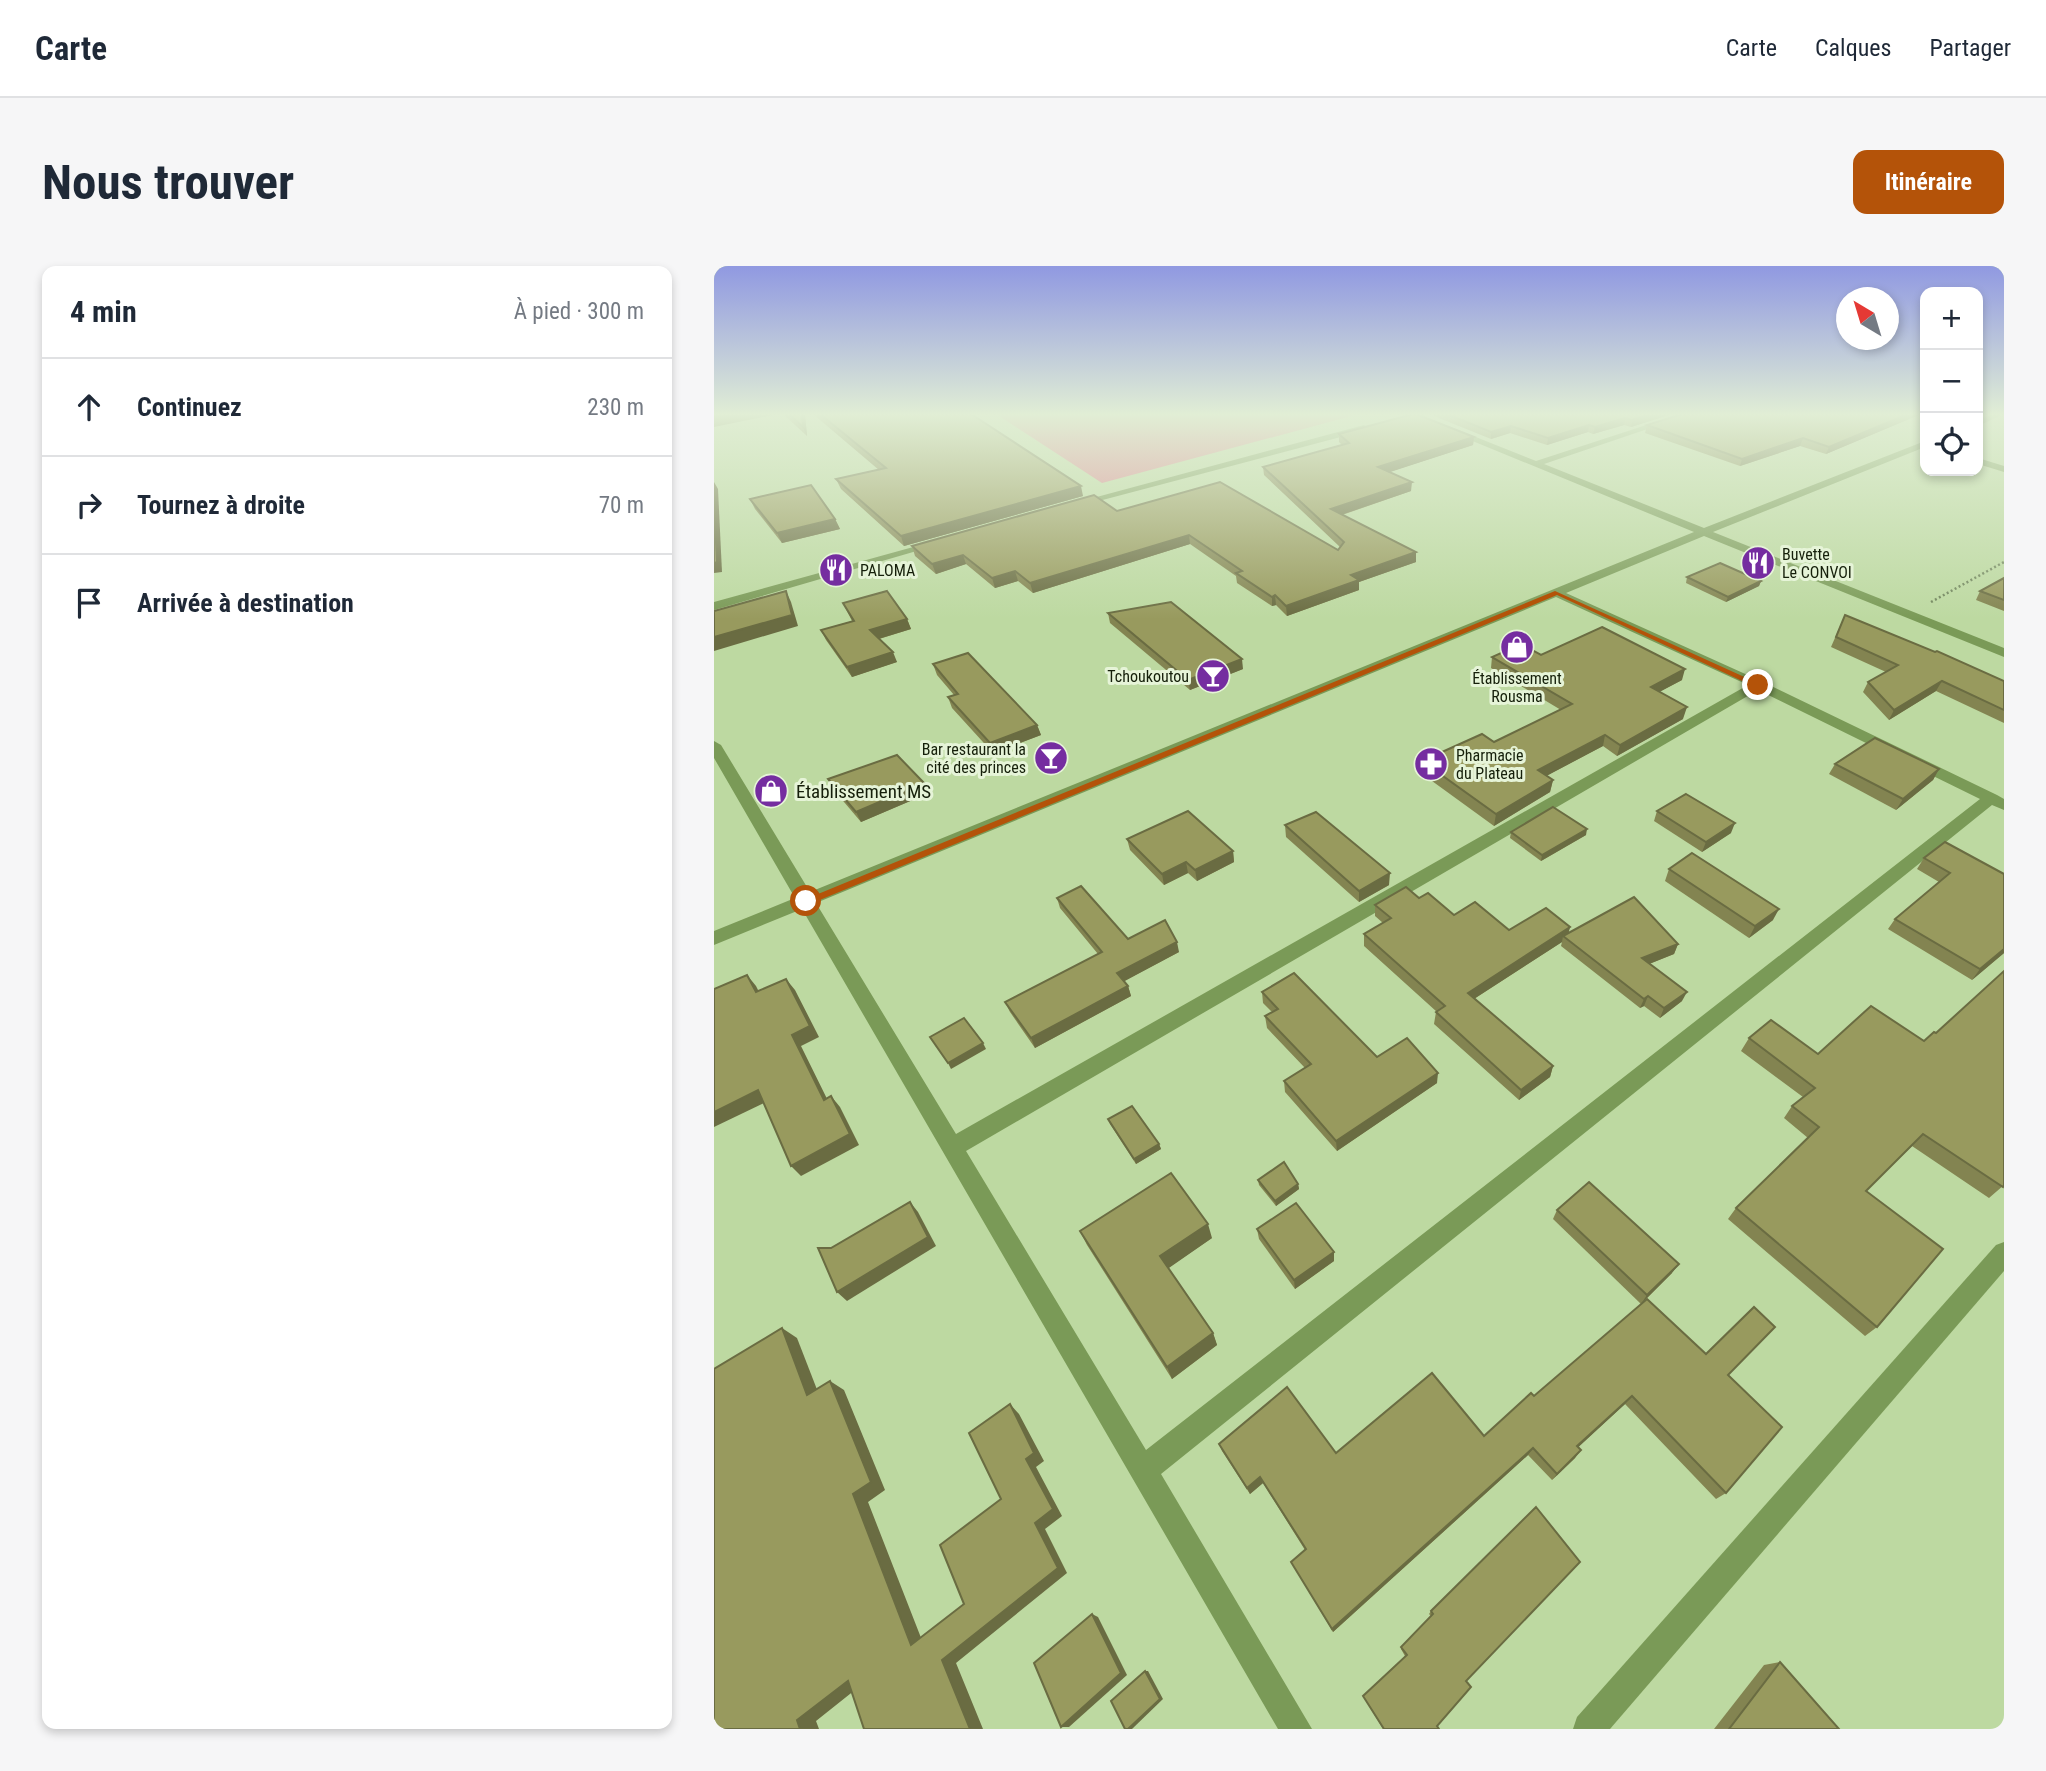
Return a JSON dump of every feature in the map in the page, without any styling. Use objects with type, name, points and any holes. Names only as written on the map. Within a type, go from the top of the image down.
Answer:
[{"type":"street","points":[[1067,507],[1160,482]]},
{"type":"street","points":[[1582,482],[2004,653]]},
{"type":"street","points":[[714,938],[1830,482]]},
{"type":"street","points":[[714,606],[949,540]]},
{"type":"street","points":[[1143,1470],[1998,802],[1758,685],[1557,593]]},
{"type":"street","points":[[952,1148],[1758,685]]},
{"type":"street","points":[[714,745],[1296,1729]]},
{"type":"street","points":[[1589,1729],[2004,1253]]},
{"type":"path","points":[[1909,614],[2004,562]]},
{"type":"building","points":[[840,482],[1075,482],[1081,486],[901,536]]},
{"type":"building","points":[[1219,482],[1338,550],[1344,542],[1279,482],[1411,482],[1331,509],[1416,552],[1351,575],[1359,580],[1286,606],[1275,595],[1272,597],[1236,573],[1242,571],[1189,535],[1030,583],[1015,571],[992,578],[963,555],[932,564],[912,546],[1094,495],[1117,511]]},
{"type":"building","points":[[811,485],[835,519],[777,533],[750,499]]},
{"type":"building","points":[[714,503],[717,562],[714,563]]},
{"type":"building","points":[[1720,563],[1761,581],[1728,597],[1687,577]]},
{"type":"building","points":[[2004,578],[2004,600],[1980,591]]},
{"type":"building","points":[[786,591],[792,615],[714,637],[714,611]]},
{"type":"building","points":[[887,591],[907,619],[870,630],[893,652],[847,667],[821,630],[854,621],[843,603]]},
{"type":"building","points":[[1171,602],[1242,659],[1188,680],[1108,613]]},
{"type":"building","points":[[1845,615],[2004,681],[2004,710],[1942,681],[1894,710],[1868,682],[1898,665],[1836,637]]},
{"type":"building","points":[[1602,627],[1685,669],[1651,687],[1687,707],[1620,745],[1605,735],[1538,770],[1553,780],[1496,814],[1422,761],[1482,734],[1494,742],[1572,704],[1492,657],[1521,644],[1541,655]]},
{"type":"building","points":[[968,653],[1037,725],[990,743],[948,697],[958,694],[933,664]]},
{"type":"building","points":[[1875,738],[1939,769],[1903,799],[1835,764]]},
{"type":"building","points":[[897,755],[924,783],[856,812],[828,779]]},
{"type":"building","points":[[1686,794],[1735,823],[1706,842],[1657,811]]},
{"type":"building","points":[[1553,807],[1587,829],[1542,855],[1511,832]]},
{"type":"building","points":[[1188,811],[1233,851],[1195,870],[1186,862],[1162,874],[1127,839]]},
{"type":"building","points":[[1316,812],[1390,873],[1359,891],[1285,825]]},
{"type":"building","points":[[1945,842],[2004,874],[2004,949],[1980,969],[1895,919],[1950,873],[1924,858]]},
{"type":"building","points":[[1692,853],[1779,909],[1755,926],[1669,869]]},
{"type":"building","points":[[1081,886],[1128,939],[1165,920],[1177,942],[1117,973],[1128,986],[1031,1038],[1005,1002],[1102,952],[1057,898]]},
{"type":"building","points":[[1406,887],[1419,898],[1428,893],[1454,915],[1475,902],[1509,930],[1546,908],[1570,927],[1468,993],[1553,1066],[1521,1090],[1436,1012],[1445,1006],[1364,934],[1391,918],[1375,905]]},
{"type":"building","points":[[1634,897],[1678,944],[1642,958],[1687,992],[1664,1008],[1648,996],[1644,999],[1563,936]]},
{"type":"building","points":[[2004,971],[2004,1185],[2003,1187],[1923,1134],[1866,1191],[1943,1249],[1877,1327],[1736,1208],[1819,1127],[1792,1106],[1815,1088],[1749,1038],[1771,1020],[1818,1054],[1871,1006],[1924,1041]]},
{"type":"building","points":[[1294,973],[1377,1057],[1407,1038],[1438,1073],[1336,1141],[1284,1081],[1311,1064],[1265,1016],[1278,1009],[1262,992]]},
{"type":"building","points":[[747,975],[756,992],[786,979],[810,1026],[792,1035],[824,1100],[831,1096],[850,1134],[791,1166],[758,1090],[714,1112],[714,989]]},
{"type":"building","points":[[964,1018],[983,1043],[948,1063],[930,1037]]},
{"type":"building","points":[[1132,1106],[1159,1144],[1134,1159],[1108,1119]]},
{"type":"building","points":[[1284,1162],[1298,1184],[1275,1201],[1258,1180]]},
{"type":"building","points":[[1171,1173],[1208,1224],[1160,1256],[1213,1333],[1167,1367],[1080,1231]]},
{"type":"building","points":[[1589,1182],[1679,1264],[1647,1295],[1557,1210]]},
{"type":"building","points":[[910,1202],[928,1237],[837,1292],[818,1248],[831,1248]]},
{"type":"building","points":[[1296,1203],[1334,1252],[1294,1280],[1257,1229]]},
{"type":"building","points":[[1647,1299],[1706,1354],[1754,1307],[1775,1327],[1728,1375],[1782,1427],[1726,1493],[1632,1396],[1577,1446],[1581,1450],[1557,1474],[1533,1448],[1332,1629],[1291,1562],[1306,1549],[1260,1477],[1247,1488],[1219,1444],[1287,1387],[1336,1453],[1432,1373],[1484,1436],[1531,1393],[1534,1396]]},
{"type":"building","points":[[782,1328],[807,1395],[830,1381],[871,1482],[853,1494],[911,1645],[964,1604],[940,1545],[1001,1499],[969,1433],[1010,1404],[1034,1453],[1026,1459],[1053,1509],[1035,1523],[1058,1568],[942,1660],[970,1729],[864,1729],[848,1681],[797,1720],[800,1729],[714,1729],[714,1369]]},
{"type":"building","points":[[1536,1507],[1580,1562],[1466,1681],[1471,1687],[1437,1726],[1439,1729],[1384,1729],[1363,1696],[1407,1655],[1401,1647],[1433,1614],[1431,1611]]},
{"type":"building","points":[[1092,1614],[1121,1673],[1061,1727],[1034,1663]]},
{"type":"building","points":[[1780,1662],[1839,1729],[1729,1729]]},
{"type":"building","points":[[1145,1671],[1160,1699],[1125,1729],[1111,1701]]},
{"type":"place","name":"Buvette Le CONVOI","points":[[1758,563]]},
{"type":"place","name":"PALOMA","points":[[836,570]]},
{"type":"place","name":"Établissement Rousma","points":[[1517,647]]},
{"type":"place","name":"Tchoukoutou","points":[[1213,676]]},
{"type":"place","name":"Bar restaurant la cité des princes","points":[[1051,758]]},
{"type":"place","name":"Pharmacie du Plateau","points":[[1431,764]]},
{"type":"place","name":"Établissement MS","points":[[771,791]]},
{"type":"route","points":[[806,901],[1557,593],[1758,685]]}]
